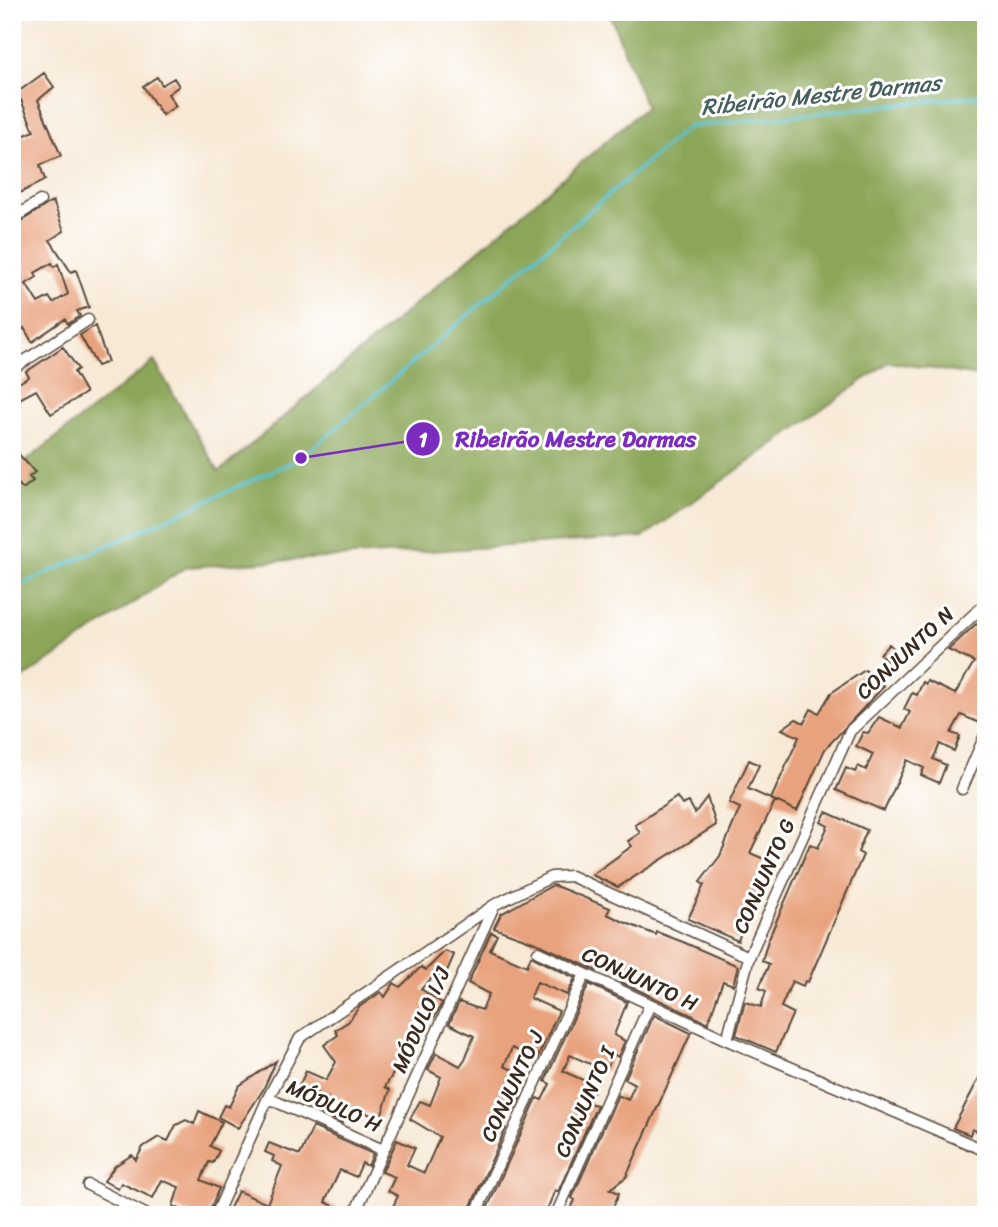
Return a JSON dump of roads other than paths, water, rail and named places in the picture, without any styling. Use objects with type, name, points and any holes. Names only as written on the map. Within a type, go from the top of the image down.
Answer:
[{"type":"street","points":[[12,219],[40,201]]},
{"type":"street","points":[[12,369],[88,320]]},
{"type":"street","name":"CONJUNTO N","points":[[850,731],[986,603]]},
{"type":"street","name":"CONJUNTO G","points":[[727,1040],[748,957],[850,731]]},
{"type":"street","points":[[962,789],[986,733]]},
{"type":"street","points":[[216,1215],[268,1098],[300,1038],[494,905],[551,877],[570,876],[748,957]]},
{"type":"street","name":"MÓDULO I/J","points":[[354,1215],[494,905]]},
{"type":"street","name":"CONJUNTO H","points":[[537,952],[727,1040],[986,1151]]},
{"type":"street","name":"CONJUNTO J","points":[[475,1215],[585,974]]},
{"type":"street","name":"CONJUNTO I","points":[[556,1215],[650,1004]]},
{"type":"street","name":"MÓDULO H","points":[[268,1098],[383,1150]]},
{"type":"street","points":[[89,1185],[147,1215]]},
{"type":"waterway","name":"Ribeirão Mestre Darmas","points":[[12,589],[301,458],[688,127],[986,95]]},
{"type":"place","name":"Ribeirão Mestre Darmas","points":[[301,458]]}]
